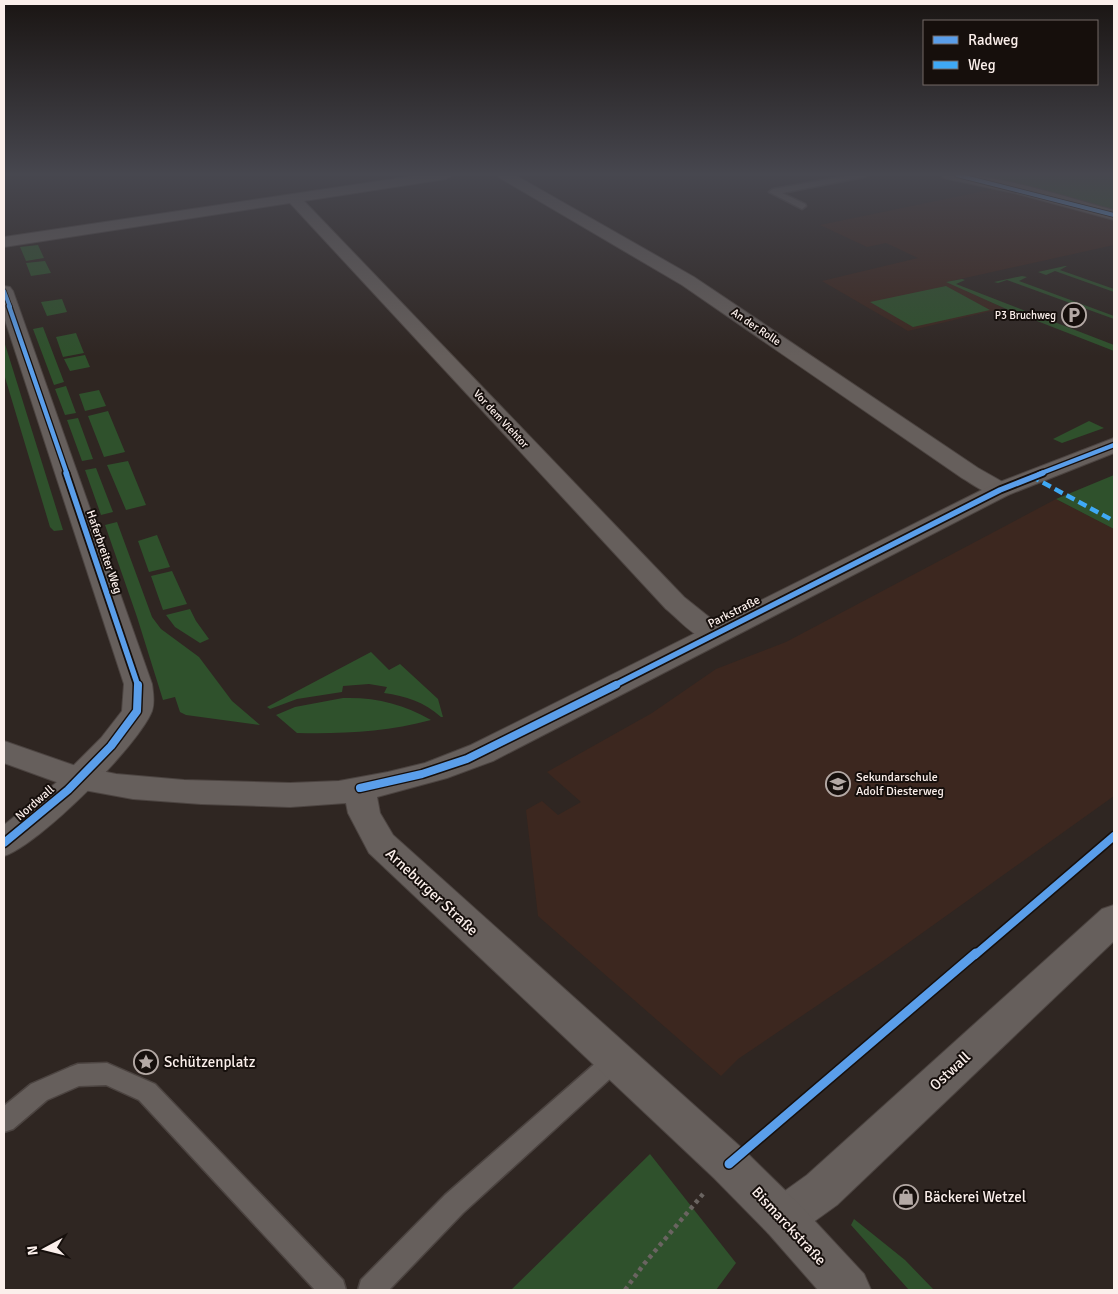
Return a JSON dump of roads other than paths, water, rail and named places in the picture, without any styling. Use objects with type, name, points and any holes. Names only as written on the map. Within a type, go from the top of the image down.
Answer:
[{"type":"street","points":[[4,242],[47,235]]},
{"type":"street","name":"Vor dem Viehtor","points":[[328,235],[675,604],[714,635]]},
{"type":"street","name":"An der Rolle","points":[[609,235],[688,281],[970,473],[1000,490]]},
{"type":"street","name":"Haferbreiter Weg","points":[[7,309],[138,684],[139,701],[136,713],[114,743],[80,778]]},
{"type":"street","name":"Parkstraße","points":[[360,788],[398,782],[430,773],[482,753],[1000,490],[1082,456],[1114,445]]},
{"type":"street","points":[[4,752],[80,778],[127,787],[196,792],[291,795],[360,788]]},
{"type":"street","name":"Nordwall","points":[[4,842],[32,821],[80,778]]},
{"type":"street","name":"Arneburger Straße","points":[[360,788],[364,813],[381,844],[729,1164]]},
{"type":"street","name":"Ostwall","points":[[783,1218],[822,1190],[1114,920]]},
{"type":"street","name":"Bismarckstraße","points":[[729,1164],[783,1218],[848,1290]]},
{"type":"lane","points":[[371,1290],[454,1204],[614,1060]]},
{"type":"lane","points":[[4,1121],[39,1092],[78,1075],[107,1074],[147,1092],[332,1290]]},
{"type":"place","name":"P3 Bruchweg","points":[[1074,315]]},
{"type":"place","name":"Sekundarschule Adolf Diesterweg","points":[[838,784]]},
{"type":"place","name":"Schützenplatz","points":[[146,1062]]},
{"type":"place","name":"Bäckerei Wetzel","points":[[906,1197]]}]
